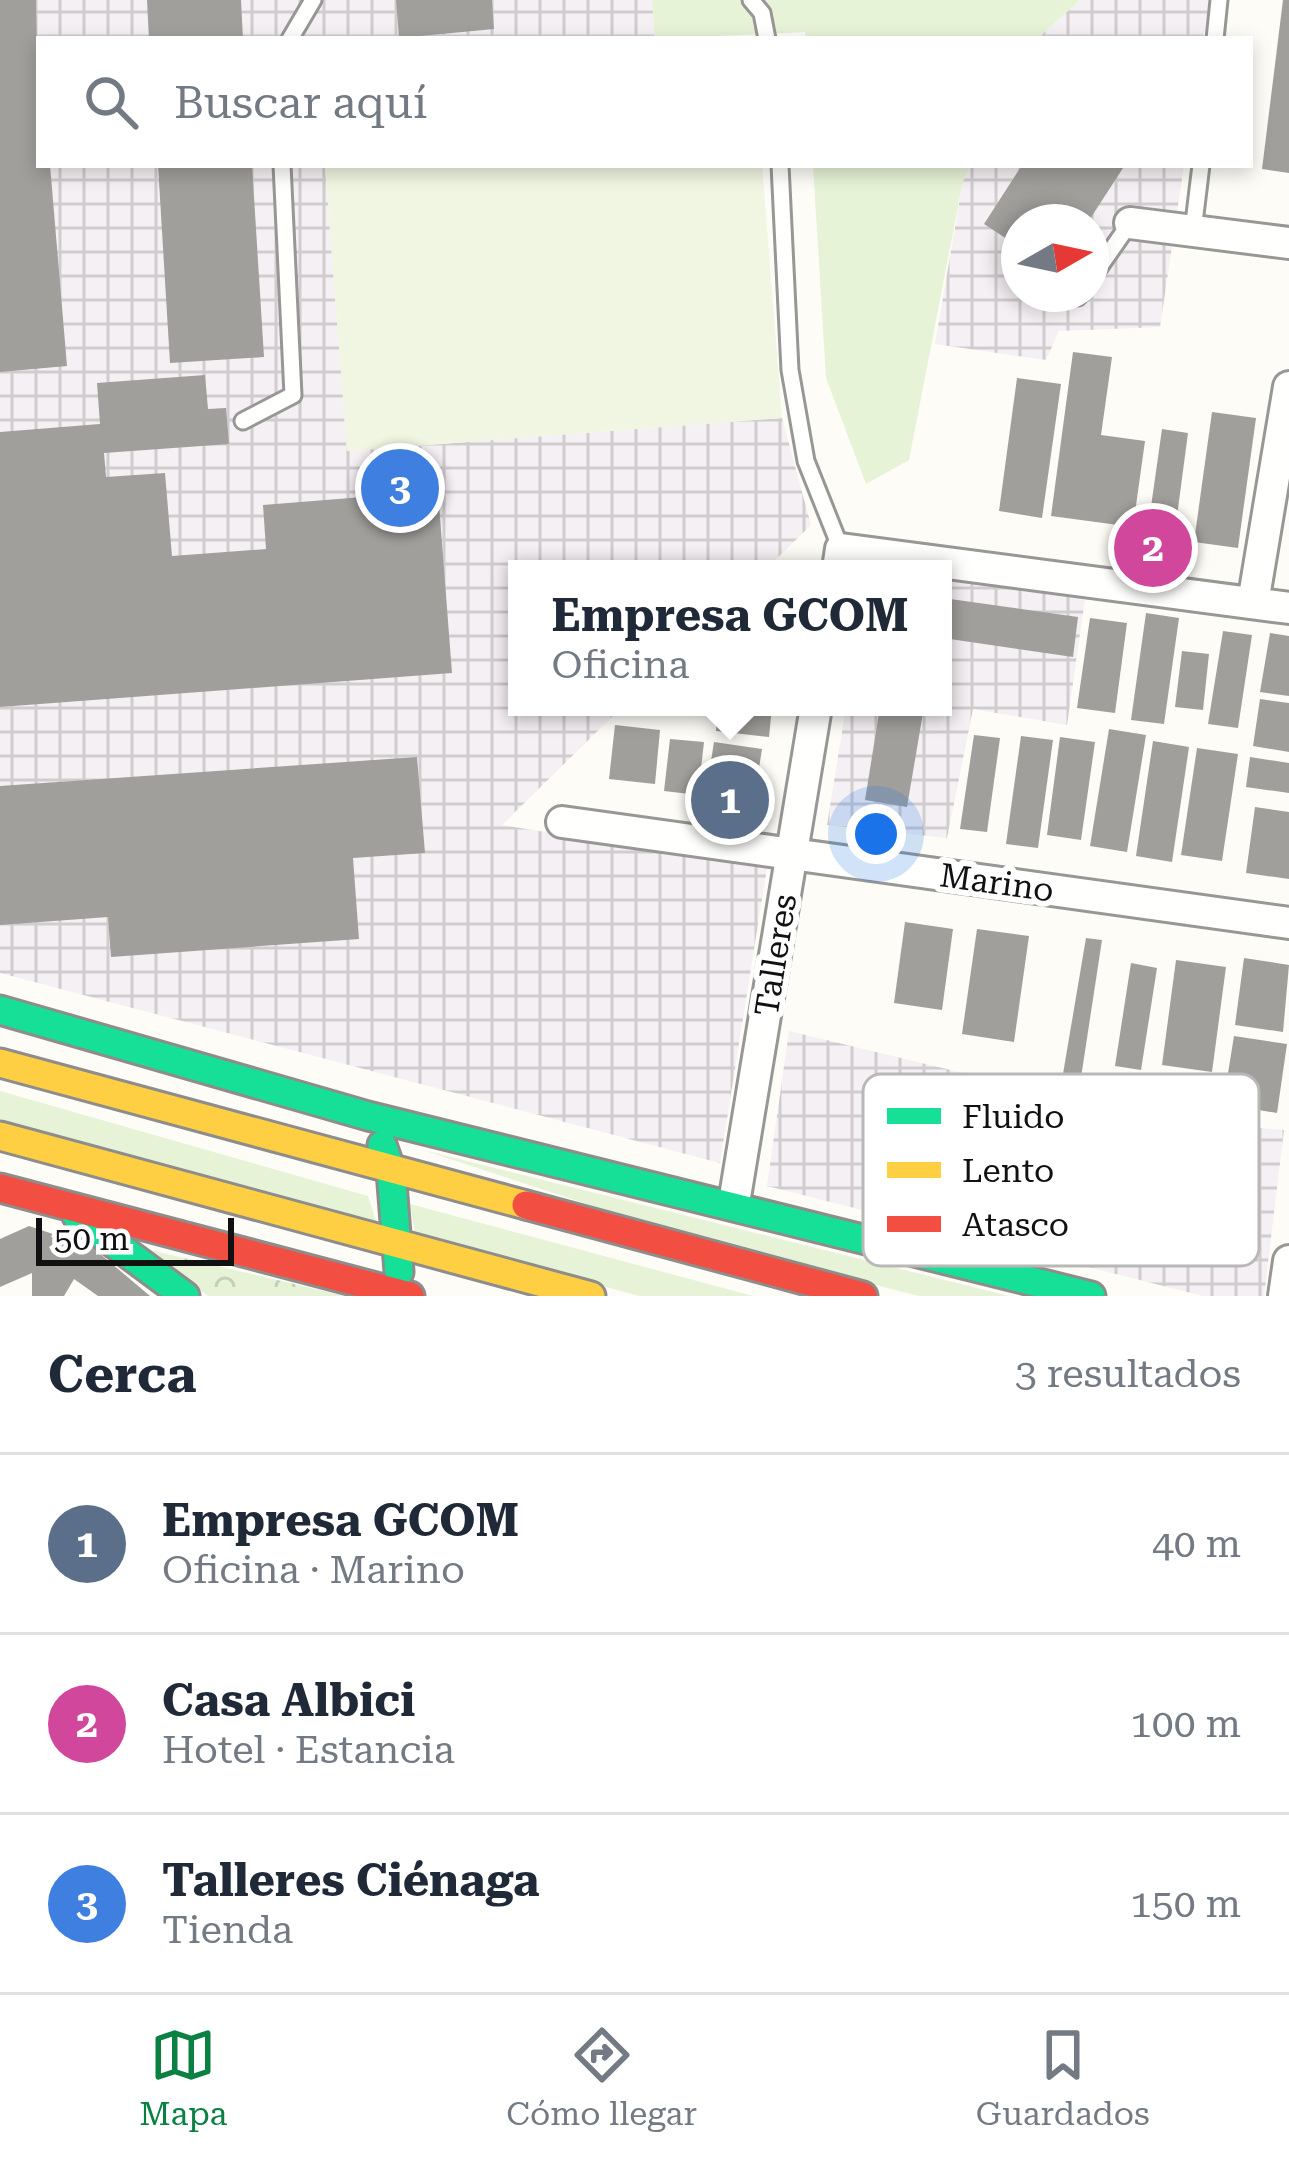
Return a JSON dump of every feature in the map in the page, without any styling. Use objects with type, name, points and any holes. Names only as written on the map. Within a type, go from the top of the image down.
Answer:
[{"type":"main road","points":[[0,1010],[368,1117],[863,1237]]},
{"type":"main road","points":[[0,1063],[863,1296]]},
{"type":"main road","points":[[0,1188],[403,1295],[391,1171],[368,1117]]},
{"type":"main road","points":[[0,1136],[591,1296]]},
{"type":"main road","points":[[62,1205],[185,1296]]},
{"type":"main road","points":[[975,1266],[1090,1296]]},
{"type":"street","points":[[1130,224],[1289,243]]},
{"type":"street","points":[[1253,602],[1289,387]]},
{"type":"street","points":[[952,571],[1289,608]]},
{"type":"street","name":"Talleres","points":[[734,1203],[815,716]]},
{"type":"street","name":"Marino","points":[[562,822],[1289,923]]},
{"type":"street","points":[[1284,1296],[1289,1261]]},
{"type":"lane","points":[[292,36],[314,0]]},
{"type":"lane","points":[[751,0],[762,13],[766,36]]},
{"type":"lane","points":[[1215,36],[1220,0]]},
{"type":"lane","points":[[243,421],[293,395],[282,168]]},
{"type":"lane","points":[[780,168],[790,370],[806,461],[840,559]]},
{"type":"lane","points":[[1193,231],[1201,168]]},
{"type":"lane","points":[[1109,254],[1130,224]]},
{"type":"shaded area","points":[[0,0],[652,0],[655,36],[36,36],[36,168],[325,168],[347,451],[782,418],[811,525],[775,560],[508,560],[508,716],[613,716],[502,825],[767,868],[720,1163],[0,973]]},
{"type":"shaded area","points":[[1080,0],[1209,0],[1203,36],[1040,36]]},
{"type":"shaded area","points":[[970,168],[1184,168],[1160,327],[1059,331],[1046,360],[935,344],[963,181]]},
{"type":"shaded area","points":[[952,570],[1086,592],[1067,725],[973,709],[947,838],[827,825],[845,716],[952,716]]},
{"type":"shaded area","points":[[789,1031],[967,1074],[863,1074],[863,1210],[767,1186]]},
{"type":"shaded area","points":[[1259,1128],[1284,1130],[1264,1296],[1203,1296],[1084,1266],[1259,1266]]},
{"type":"green space","points":[[652,0],[1080,0],[1040,36],[806,36],[805,32],[655,36]]},
{"type":"green space","points":[[325,168],[762,168],[782,418],[347,451]]},
{"type":"green space","points":[[813,168],[970,168],[963,181],[909,460],[866,484],[826,378]]},
{"type":"green space","points":[[0,1091],[368,1196],[378,1227],[0,1121]]},
{"type":"green space","points":[[423,1150],[863,1260],[863,1266],[889,1266],[1009,1296],[919,1296],[689,1238]]},
{"type":"green space","points":[[410,1204],[753,1296],[639,1296],[415,1234]]},
{"type":"green space","points":[[146,1249],[345,1296],[208,1296]]},
{"type":"building","points":[[0,0],[36,0],[36,168],[50,168],[67,366],[0,372]]},
{"type":"building","points":[[147,0],[241,0],[243,36],[149,36]]},
{"type":"building","points":[[396,0],[492,0],[494,29],[399,36]]},
{"type":"building","points":[[1283,0],[1289,0],[1289,173],[1262,169]]},
{"type":"building","points":[[158,168],[252,168],[264,357],[170,363]]},
{"type":"building","points":[[1020,168],[1123,168],[1100,204],[1001,204],[1001,235],[984,224]]},
{"type":"building","points":[[1073,352],[1112,357],[1101,435],[1145,441],[1133,527],[1051,516]]},
{"type":"building","points":[[205,375],[208,409],[226,408],[229,444],[104,453],[106,477],[165,473],[172,556],[266,549],[263,505],[438,491],[452,673],[0,707],[0,432],[100,424],[97,383]]},
{"type":"building","points":[[1017,378],[1061,384],[1042,518],[999,511]]},
{"type":"building","points":[[1212,412],[1256,418],[1238,548],[1194,542]]},
{"type":"building","points":[[1162,429],[1188,433],[1174,539],[1147,535]]},
{"type":"building","points":[[952,599],[1078,617],[1073,657],[952,639]]},
{"type":"building","points":[[1146,613],[1179,618],[1164,724],[1131,720]]},
{"type":"building","points":[[1090,618],[1127,623],[1115,713],[1077,708]]},
{"type":"building","points":[[1223,631],[1252,635],[1238,728],[1208,724]]},
{"type":"building","points":[[1270,633],[1289,636],[1289,696],[1260,692]]},
{"type":"building","points":[[1182,651],[1209,654],[1203,710],[1175,707]]},
{"type":"building","points":[[1260,699],[1289,703],[1289,752],[1253,746]]},
{"type":"building","points":[[717,716],[771,716],[769,737],[716,731]]},
{"type":"building","points":[[879,716],[922,716],[907,807],[865,800]]},
{"type":"building","points":[[615,725],[660,730],[655,784],[609,779]]},
{"type":"building","points":[[1109,729],[1146,735],[1127,852],[1090,846]]},
{"type":"building","points":[[974,735],[1000,738],[987,832],[960,829]]},
{"type":"building","points":[[1021,736],[1053,740],[1038,848],[1006,844]]},
{"type":"building","points":[[1060,737],[1095,742],[1081,840],[1047,835]]},
{"type":"building","points":[[670,739],[704,742],[698,795],[664,791]]},
{"type":"building","points":[[1153,741],[1189,747],[1172,862],[1136,856]]},
{"type":"building","points":[[714,742],[762,749],[753,806],[705,799]]},
{"type":"building","points":[[1197,748],[1238,754],[1222,861],[1181,855]]},
{"type":"building","points":[[417,757],[425,853],[353,858],[359,939],[111,957],[108,917],[0,925],[0,786]]},
{"type":"building","points":[[1250,757],[1289,763],[1289,793],[1246,787]]},
{"type":"building","points":[[1255,807],[1289,812],[1289,879],[1246,873]]},
{"type":"building","points":[[905,922],[953,929],[942,1010],[894,1003]]},
{"type":"building","points":[[977,929],[1029,936],[1014,1042],[962,1034]]},
{"type":"building","points":[[1086,938],[1102,940],[1082,1074],[1063,1074]]},
{"type":"building","points":[[1244,958],[1289,965],[1283,1032],[1235,1025]]},
{"type":"building","points":[[1176,960],[1226,967],[1212,1072],[1162,1065]]},
{"type":"building","points":[[1131,963],[1157,968],[1141,1070],[1115,1066]]},
{"type":"building","points":[[1234,1036],[1287,1044],[1277,1113],[1259,1110],[1259,1074],[1228,1074]]},
{"type":"building","points":[[29,1226],[92,1247],[150,1296],[98,1296],[74,1279],[64,1296],[32,1296],[32,1273],[0,1287],[0,1239]]},
{"type":"traffic: fast","points":[[0,1010],[368,1116],[863,1239]]},
{"type":"traffic: fast","points":[[382,1145],[391,1171],[399,1272]]},
{"type":"traffic: fast","points":[[77,1216],[185,1296]]},
{"type":"traffic: fast","points":[[970,1266],[1091,1296]]},
{"type":"traffic: slow","points":[[0,1063],[526,1205]]},
{"type":"traffic: slow","points":[[0,1136],[591,1296]]},
{"type":"traffic: jam","points":[[0,1188],[410,1296]]},
{"type":"traffic: jam","points":[[526,1205],[863,1296]]},
{"type":"place","name":"Talleres Ciénaga","points":[[400,488]]},
{"type":"place","name":"Casa Albici","points":[[1153,548]]},
{"type":"place","name":"Empresa GCOM","points":[[730,800]]}]
